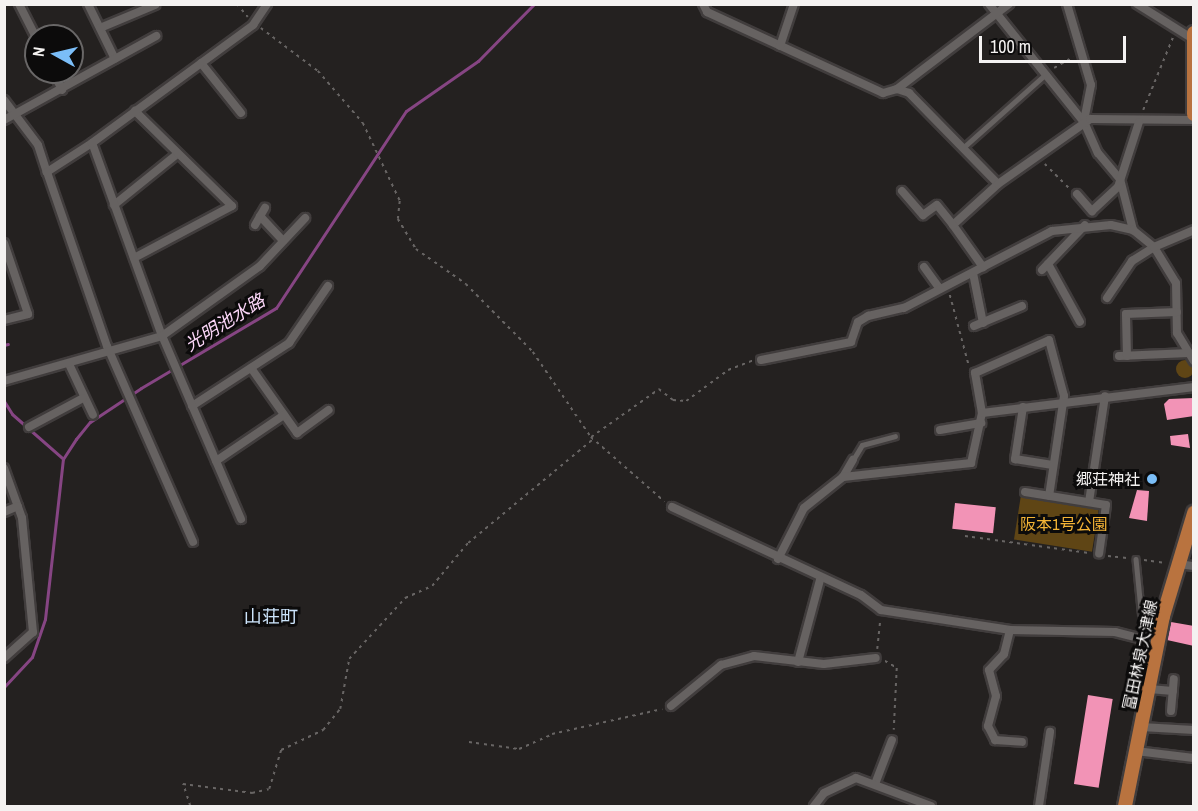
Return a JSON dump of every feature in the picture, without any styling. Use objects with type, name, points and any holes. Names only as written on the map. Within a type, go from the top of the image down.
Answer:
[{"type":"main road","points":[[1193,40],[1194,114]]},
{"type":"main road","name":"富田林泉大津線","points":[[1125,807],[1154,664],[1194,513]]},
{"type":"street","points":[[19,4],[29,24]]},
{"type":"street","points":[[88,4],[115,59]]},
{"type":"street","points":[[47,172],[92,143],[254,23],[267,4]]},
{"type":"street","points":[[703,4],[707,12],[883,93],[897,89],[991,8],[1009,4]]},
{"type":"street","points":[[780,46],[794,4]]},
{"type":"street","points":[[1067,4],[1091,85],[1084,122]]},
{"type":"street","points":[[1137,4],[1147,6],[1176,32],[1193,40]]},
{"type":"street","points":[[100,28],[155,5]]},
{"type":"street","points":[[991,8],[1084,122],[1098,153],[1120,179],[1133,230]]},
{"type":"street","points":[[9,119],[156,36]]},
{"type":"street","points":[[201,63],[241,113]]},
{"type":"street","points":[[59,84],[62,90]]},
{"type":"street","points":[[897,89],[964,147],[998,184]]},
{"type":"street","points":[[4,100],[9,119],[38,145],[110,352],[131,395],[193,542]]},
{"type":"street","points":[[134,258],[232,206],[176,154],[135,111]]},
{"type":"street","points":[[953,225],[998,184],[1084,122],[1194,120]]},
{"type":"street","points":[[1077,194],[1092,212],[1120,179],[1139,122]]},
{"type":"street","points":[[92,143],[162,336],[241,519]]},
{"type":"street","points":[[114,205],[176,154]]},
{"type":"street","points":[[902,190],[923,215],[937,205],[983,267]]},
{"type":"street","points":[[255,225],[263,212],[283,241]]},
{"type":"street","points":[[4,381],[162,336],[260,266],[305,218]]},
{"type":"street","points":[[1080,322],[1073,300],[1045,267],[1085,225]]},
{"type":"street","points":[[761,360],[851,342],[858,322],[868,316],[904,308],[1052,231],[1085,225],[1133,230],[1154,247],[1176,284],[1178,333],[1192,357]]},
{"type":"street","points":[[1109,292],[1132,261],[1154,247],[1194,230]]},
{"type":"street","points":[[4,243],[28,315],[4,320]]},
{"type":"street","points":[[924,267],[943,288]]},
{"type":"street","points":[[973,273],[983,323]]},
{"type":"street","points":[[192,406],[289,343],[328,286]]},
{"type":"street","points":[[974,326],[1022,306]]},
{"type":"street","points":[[1177,312],[1126,314],[1123,356],[1192,357]]},
{"type":"street","points":[[843,477],[971,463],[981,418],[975,373],[1049,340],[1064,401],[1049,496]]},
{"type":"street","points":[[69,364],[83,398],[93,415]]},
{"type":"street","points":[[251,368],[297,433],[329,410]]},
{"type":"street","points":[[940,430],[1023,407],[1194,387]]},
{"type":"street","points":[[1089,502],[1106,396]]},
{"type":"street","points":[[29,427],[83,398]]},
{"type":"street","points":[[1023,407],[1015,459],[1053,465]]},
{"type":"street","points":[[216,461],[284,415]]},
{"type":"street","points":[[778,559],[804,508],[843,477],[853,460]]},
{"type":"street","points":[[4,468],[18,506],[29,561],[33,632],[4,658]]},
{"type":"street","points":[[1025,492],[1106,504],[1099,554]]},
{"type":"street","points":[[4,512],[18,506]]},
{"type":"street","points":[[672,507],[820,580],[861,596],[881,610],[1010,630],[1074,629],[1144,639],[1154,664]]},
{"type":"street","points":[[1179,564],[1194,566]]},
{"type":"street","points":[[798,662],[820,580]]},
{"type":"street","points":[[1010,630],[1004,654],[989,670],[996,696],[988,726],[995,740],[1022,742]]},
{"type":"street","points":[[671,706],[721,665],[768,655],[798,662],[876,658]]},
{"type":"street","points":[[1171,711],[1174,679]]},
{"type":"street","points":[[1149,689],[1173,691]]},
{"type":"street","points":[[1141,727],[1194,730]]},
{"type":"street","points":[[1039,807],[1050,732]]},
{"type":"street","points":[[875,784],[892,740]]},
{"type":"street","points":[[1136,751],[1194,758]]},
{"type":"street","points":[[814,807],[843,781],[875,784],[931,807]]},
{"type":"lane","points":[[964,147],[1046,74]]},
{"type":"lane","points":[[853,460],[862,445],[895,436]]},
{"type":"lane","points":[[1136,560],[1144,639]]},
{"type":"path","points":[[237,4],[254,23],[318,71],[363,123],[400,201],[398,219],[416,249],[466,284],[533,352],[592,438],[672,507]]},
{"type":"path","points":[[1139,122],[1176,32]]},
{"type":"path","points":[[1046,74],[1082,53]]},
{"type":"path","points":[[1038,157],[1077,194]]},
{"type":"path","points":[[943,288],[975,373]]},
{"type":"path","points":[[190,807],[183,784],[252,793],[269,789],[281,750],[323,730],[340,709],[349,659],[405,598],[432,586],[468,543],[592,438],[659,389],[673,400],[686,401],[728,370],[761,360]]},
{"type":"path","points":[[965,536],[1179,564]]},
{"type":"path","points":[[881,610],[876,658],[897,668],[892,740]]},
{"type":"path","points":[[470,742],[519,749],[552,734],[671,706]]},
{"type":"green space","points":[[1185,360],[1191,363],[1194,369],[1191,375],[1185,378],[1179,375],[1176,369],[1179,363]]},
{"type":"green space","name":"阪本1号公園","points":[[1021,495],[1099,507],[1092,552],[1014,539]]},
{"type":"building","points":[[1194,398],[1194,416],[1167,420],[1164,404],[1169,399]]},
{"type":"building","points":[[1188,434],[1190,448],[1171,445],[1170,436]]},
{"type":"building","points":[[1137,490],[1149,491],[1147,521],[1129,518]]},
{"type":"building","points":[[955,503],[996,507],[993,533],[952,529]]},
{"type":"building","points":[[1171,622],[1194,626],[1194,646],[1167,640]]},
{"type":"building","points":[[1088,695],[1113,699],[1099,788],[1074,784]]},
{"type":"waterway","name":"光明池水路","points":[[4,687],[32,657],[45,619],[63,459],[76,439],[90,422],[141,388],[276,308],[406,111],[478,61],[534,4]]},
{"type":"waterway","points":[[4,345],[8,344]]},
{"type":"waterway","points":[[4,401],[12,414],[62,458]]},
{"type":"place","name":"郷荘神社","points":[[1152,479]]},
{"type":"district","name":"山荘町","points":[[271,617]]}]
